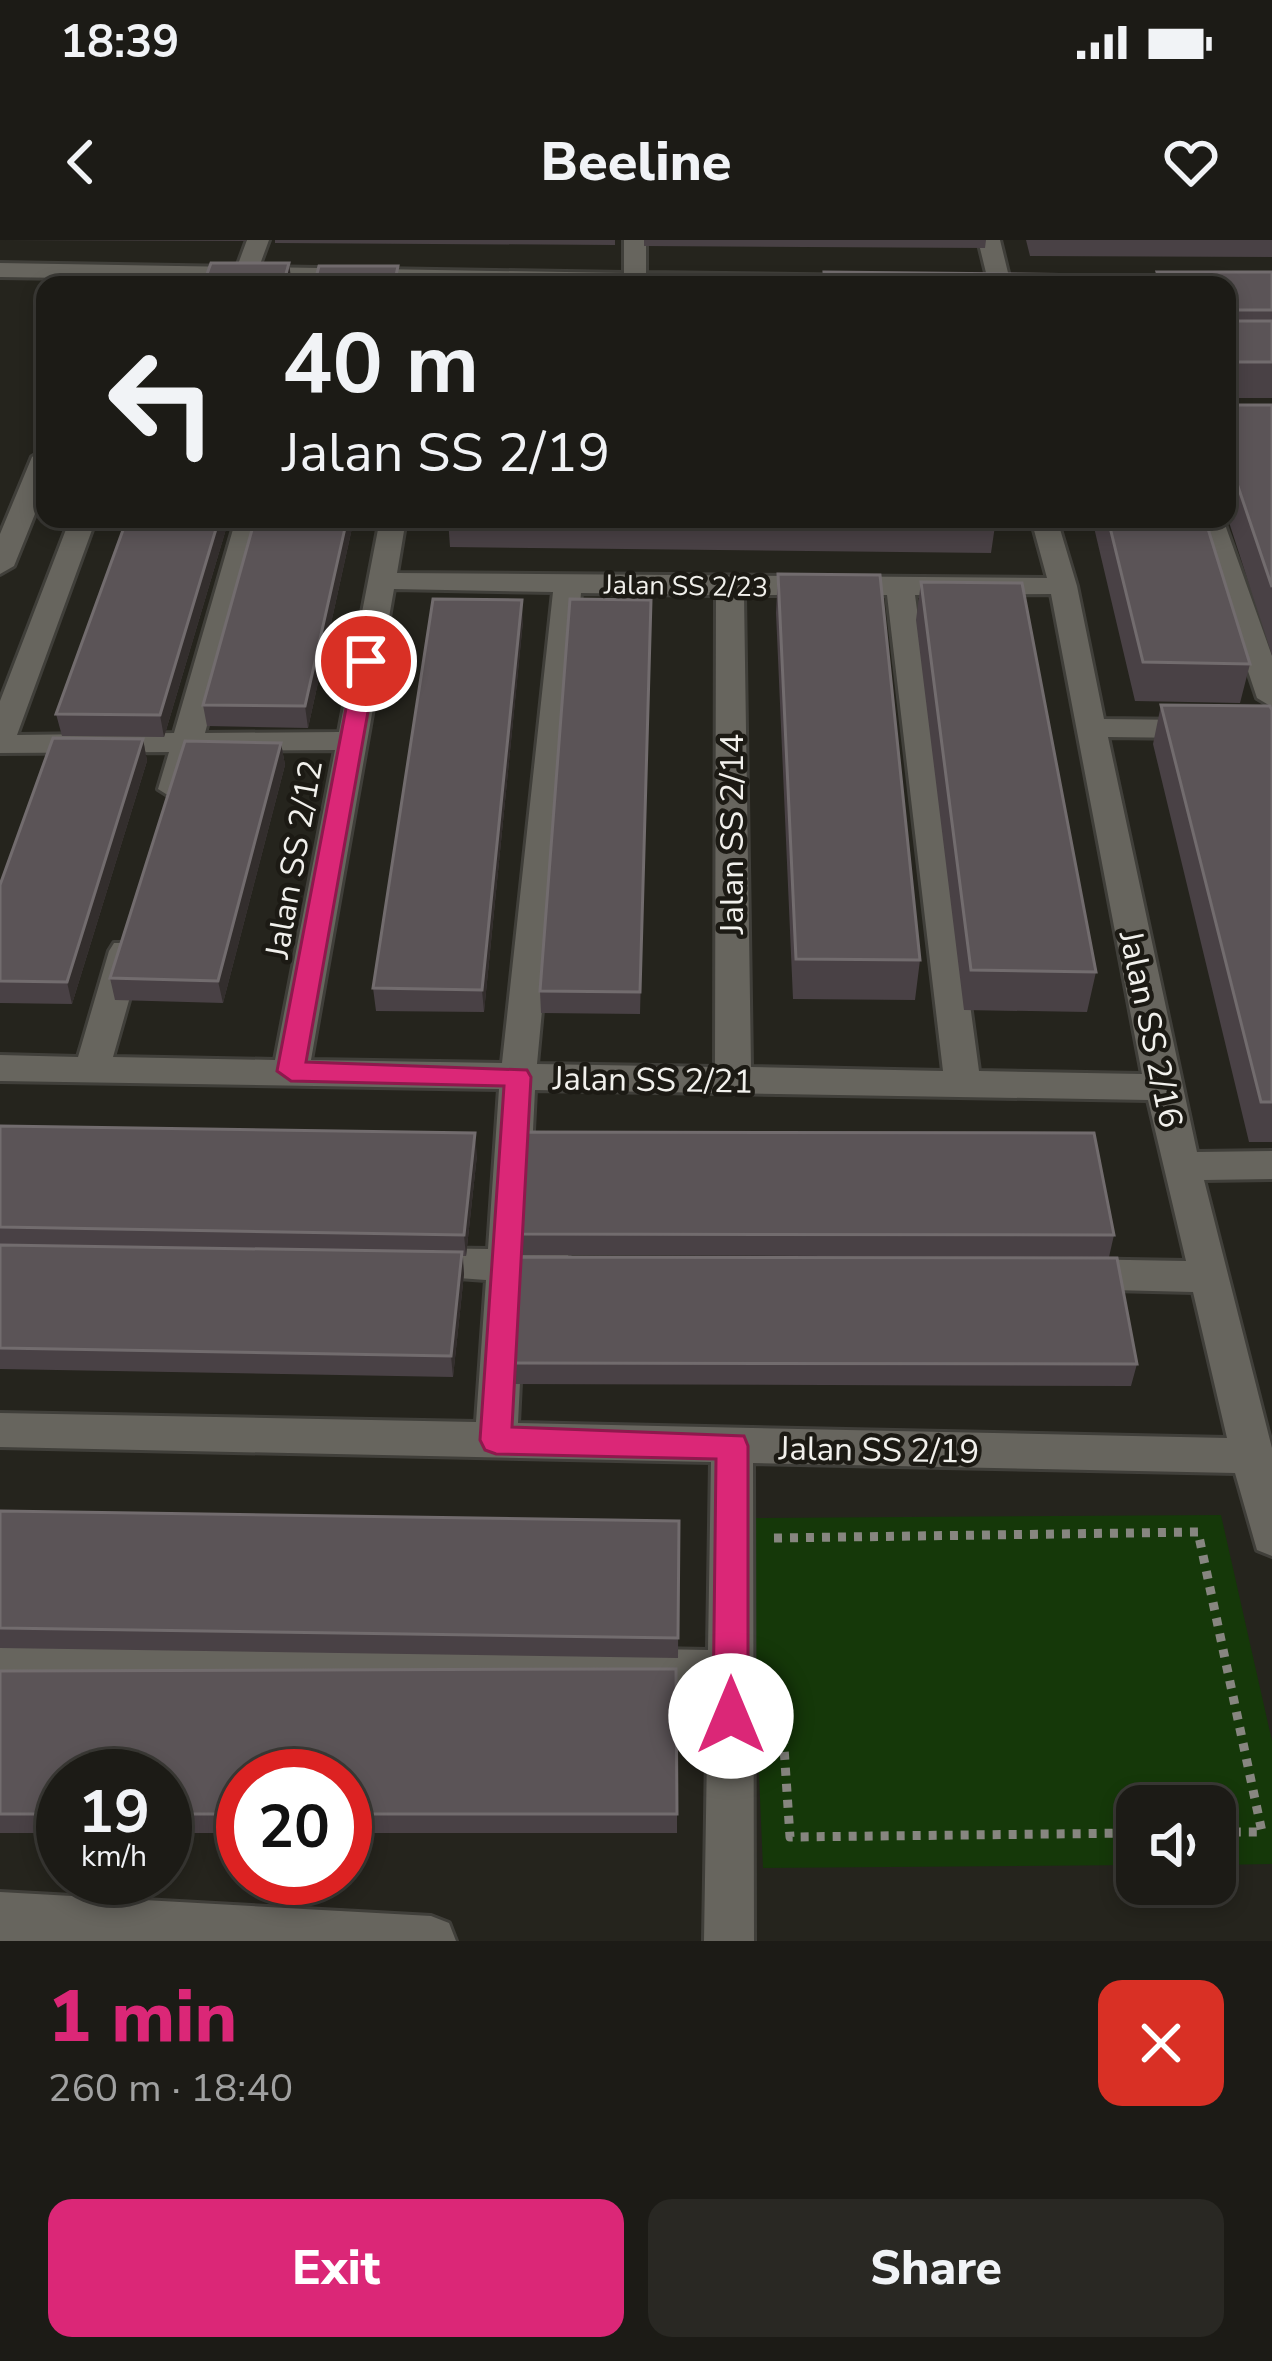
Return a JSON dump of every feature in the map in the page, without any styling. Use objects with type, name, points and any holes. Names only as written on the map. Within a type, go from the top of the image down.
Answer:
[{"type":"street","points":[[245,274],[258,240]]},
{"type":"street","points":[[635,240],[635,276]]},
{"type":"street","points":[[989,240],[998,276]]},
{"type":"street","points":[[0,271],[78,276]]},
{"type":"street","points":[[215,276],[269,276]]},
{"type":"street","points":[[0,479],[36,469]]},
{"type":"street","points":[[0,566],[36,478]]},
{"type":"street","points":[[80,528],[0,743],[352,741]]},
{"type":"street","points":[[162,829],[247,528]]},
{"type":"street","name":"Jalan SS 2/12","points":[[291,1071],[391,528]]},
{"type":"street","name":"Jalan SS 2/16","points":[[1047,528],[1063,586],[1163,1087],[1272,1537]]},
{"type":"street","points":[[1213,528],[1272,698]]},
{"type":"street","name":"Jalan SS 2/23","points":[[381,581],[1063,586]]},
{"type":"street","points":[[496,1440],[518,1077],[568,584]]},
{"type":"street","points":[[900,586],[963,1084]]},
{"type":"street","name":"Jalan SS 2/14","points":[[730,587],[734,1081]]},
{"type":"street","points":[[1091,728],[1272,730]]},
{"type":"street","points":[[92,1069],[136,916]]},
{"type":"street","name":"Jalan SS 2/21","points":[[0,1068],[1163,1087]]},
{"type":"street","points":[[1182,1166],[1272,1166]]},
{"type":"street","points":[[391,1263],[600,1266]]},
{"type":"street","points":[[1022,1274],[1210,1277]]},
{"type":"street","name":"Jalan SS 2/19","points":[[0,1430],[1255,1456]]},
{"type":"street","points":[[729,1941],[732,1446]]},
{"type":"street","points":[[0,1658],[731,1672]]},
{"type":"street","points":[[0,1917],[431,1941]]},
{"type":"path","points":[[773,1561],[771,1538],[1198,1532],[1262,1832],[1236,1832]]},
{"type":"path","points":[[780,1676],[790,1837],[1116,1833]]},
{"type":"green space","points":[[1221,1515],[1272,1741],[1272,1864],[1236,1865],[1236,1785],[1116,1785],[1116,1865],[763,1868],[748,1518]]},
{"type":"building","points":[[211,263],[289,263],[285,276],[206,276]]},
{"type":"building","points":[[319,266],[398,266],[396,276],[316,276]]},
{"type":"building","points":[[824,272],[1104,276],[824,276]]},
{"type":"building","points":[[1157,272],[1272,272],[1272,310],[1236,310],[1236,276],[1158,276]]},
{"type":"building","points":[[1236,321],[1272,321],[1272,362],[1236,362]]},
{"type":"building","points":[[1236,405],[1272,405],[1272,587],[1236,481]]},
{"type":"building","points":[[124,528],[216,528],[160,715],[56,714]]},
{"type":"building","points":[[252,528],[345,528],[305,706],[203,705]]},
{"type":"building","points":[[1110,528],[1208,528],[1250,664],[1143,662]]},
{"type":"building","points":[[778,574],[880,575],[920,960],[796,959]]},
{"type":"building","points":[[921,582],[1022,583],[1096,972],[971,970]]},
{"type":"building","points":[[433,599],[522,600],[482,990],[373,988]]},
{"type":"building","points":[[570,599],[651,600],[640,992],[540,991]]},
{"type":"building","points":[[1161,705],[1270,706],[1272,710],[1272,1102],[1261,1102]]},
{"type":"building","points":[[53,738],[143,739],[67,982],[0,981],[0,885]]},
{"type":"building","points":[[185,741],[281,743],[218,981],[110,978]]},
{"type":"building","points":[[0,1126],[475,1133],[464,1235],[0,1227]]},
{"type":"building","points":[[520,1132],[1094,1133],[1114,1235],[514,1234]]},
{"type":"building","points":[[0,1245],[462,1252],[451,1356],[0,1348]]},
{"type":"building","points":[[509,1257],[1117,1258],[1137,1364],[502,1363]]},
{"type":"building","points":[[0,1511],[679,1521],[678,1638],[0,1628]]},
{"type":"building","points":[[676,1669],[677,1814],[372,1814],[372,1749],[216,1749],[216,1814],[192,1814],[192,1749],[36,1749],[36,1814],[0,1814],[0,1671]]},
{"type":"route","points":[[366,661],[291,1071],[518,1077],[496,1440],[732,1446],[731,1716]]}]
